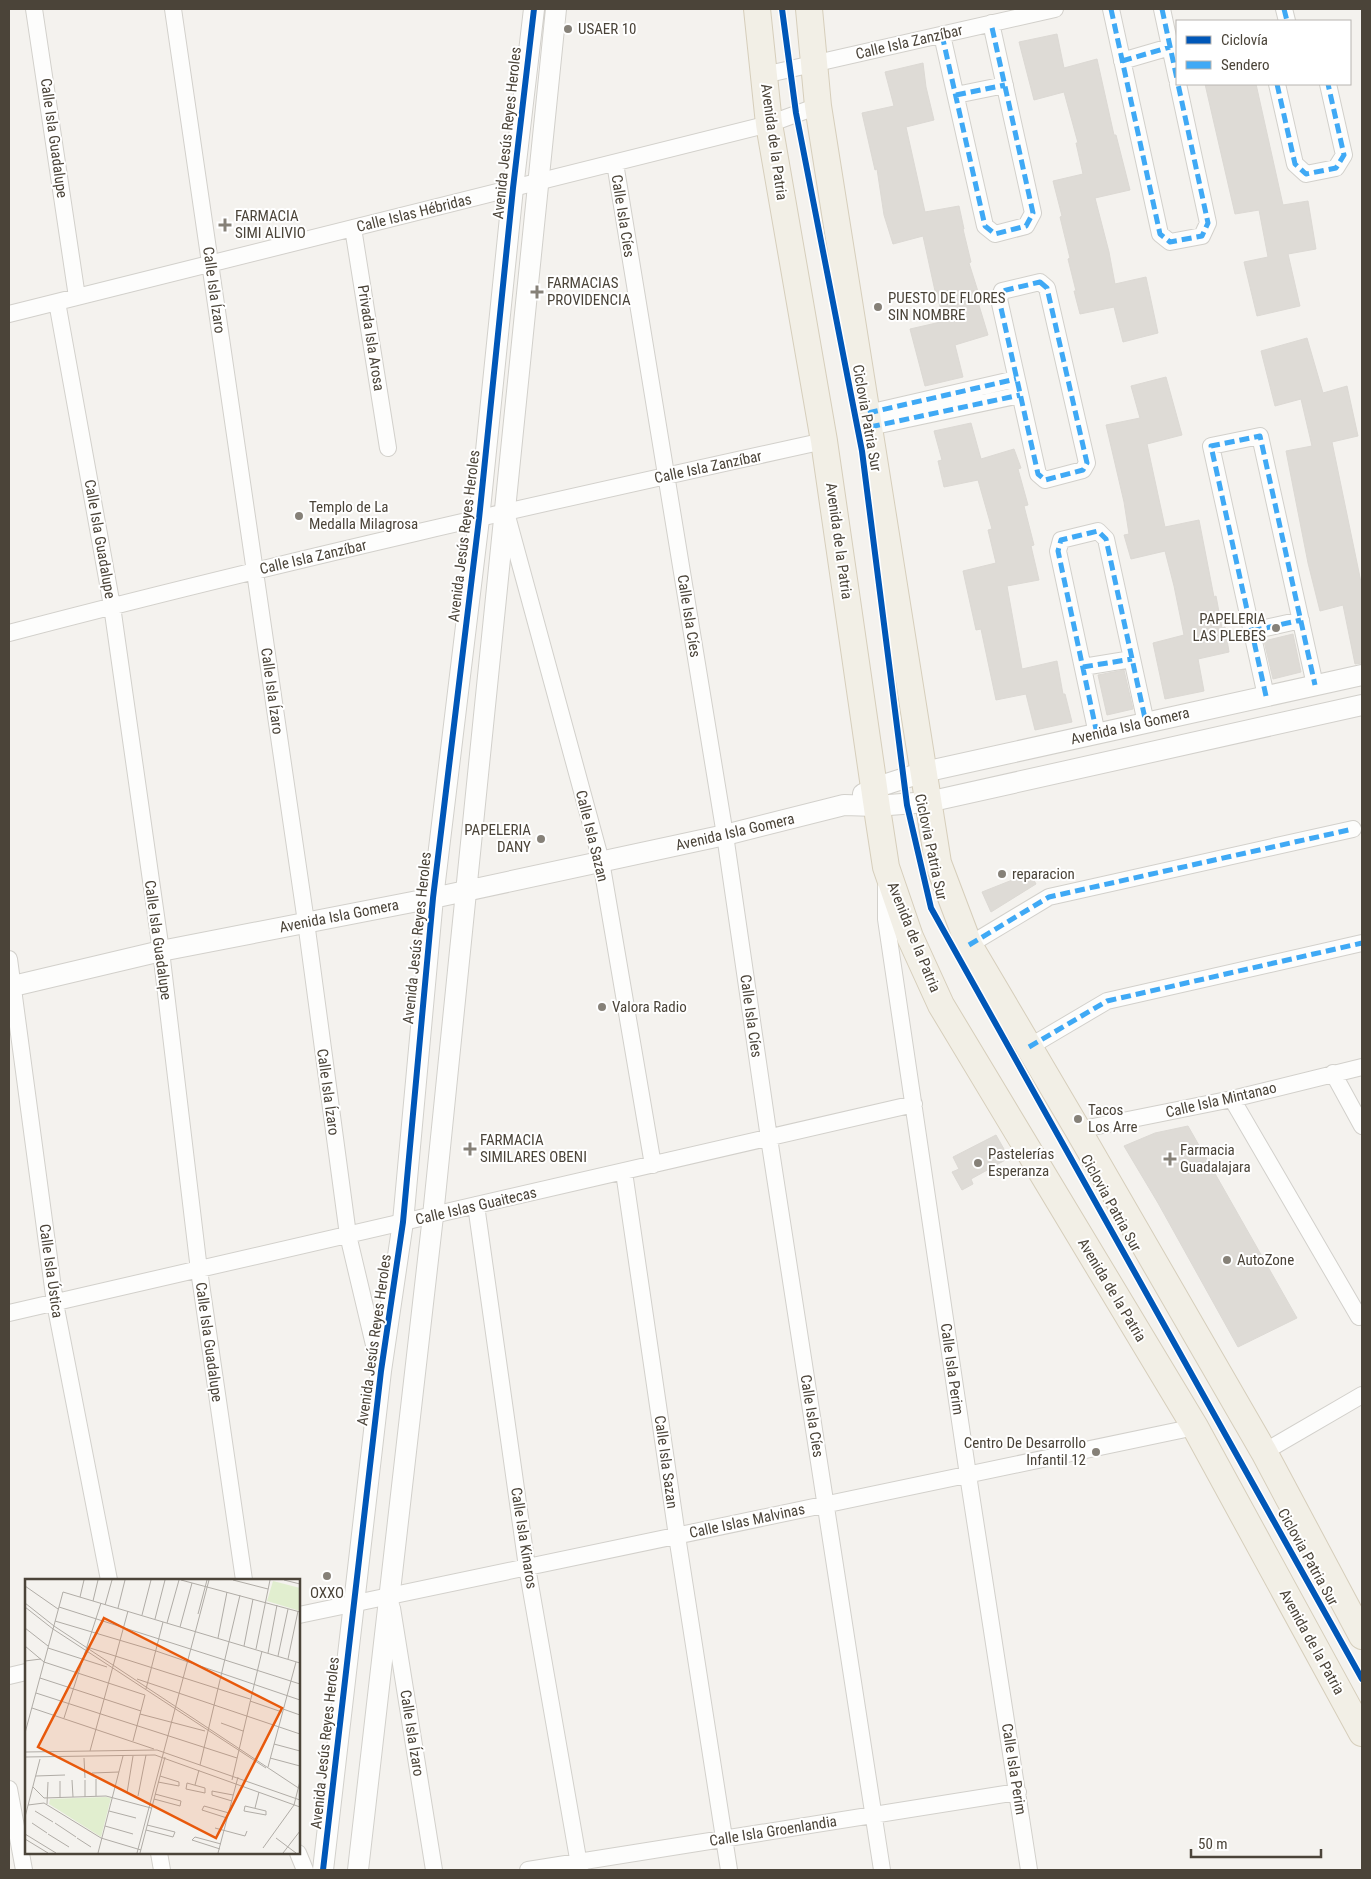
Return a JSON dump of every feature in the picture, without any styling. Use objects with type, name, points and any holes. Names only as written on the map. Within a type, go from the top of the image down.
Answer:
[{"type":"main road","name":"Avenida de la Patria","points":[[757,9],[769,124],[824,441],[886,867],[910,937],[941,1005],[1195,1427],[1362,1733]]},
{"type":"main road","points":[[809,9],[818,106],[938,863],[969,945],[1264,1452],[1362,1636]]},
{"type":"street","name":"Calle Isla Guadalupe","points":[[34,9],[77,297]]},
{"type":"street","name":"Calle Isla Ízaro","points":[[173,9],[306,922],[348,1235],[381,1371]]},
{"type":"street","name":"Avenida Jesús Reyes Heroles","points":[[323,1870],[381,1371],[403,1222],[433,898],[479,518],[513,188],[534,9]]},
{"type":"street","points":[[358,1870],[433,1216],[556,9]]},
{"type":"street","name":"Calle Isla Zanzíbar","points":[[764,75],[1055,9]]},
{"type":"street","points":[[1111,9],[1160,234],[1170,242],[1202,236],[1208,223],[1178,85]]},
{"type":"street","points":[[1162,9],[1176,74]]},
{"type":"street","points":[[942,34],[985,226],[995,234],[1026,226],[1033,212],[991,23]]},
{"type":"street","points":[[1122,60],[1170,47]]},
{"type":"street","points":[[956,95],[1004,84]]},
{"type":"street","points":[[1277,85],[1295,164],[1306,174],[1336,168],[1344,155],[1328,85]]},
{"type":"street","name":"Calle Islas Hébridas","points":[[9,314],[769,124],[818,106]]},
{"type":"street","name":"Calle Isla Cíes","points":[[615,163],[725,835],[769,1138],[882,1870]]},
{"type":"street","name":"Privada Isla Arosa","points":[[353,228],[388,448]]},
{"type":"street","points":[[1040,282],[1047,288],[1087,463],[1083,470],[1045,480],[1038,474],[1018,387],[999,299],[1002,291],[1040,282]]},
{"type":"street","name":"Calle Isla Guadalupe","points":[[57,302],[112,606],[161,951],[199,1270],[244,1579]]},
{"type":"street","points":[[869,420],[1018,387]]},
{"type":"street","points":[[1266,696],[1211,446],[1260,436],[1315,686]]},
{"type":"street","name":"Calle Isla Zanzíbar","points":[[9,632],[479,518],[824,441]]},
{"type":"street","name":"Calle Isla Sazan","points":[[506,512],[601,861],[653,1165]]},
{"type":"street","points":[[1097,734],[1058,551],[1061,540],[1098,531],[1106,539],[1146,723]]},
{"type":"street","points":[[1252,631],[1301,620]]},
{"type":"street","points":[[1083,668],[1132,659]]},
{"type":"street","name":"Avenida Isla Gomera","points":[[11,987],[161,951],[433,898],[725,835],[875,797],[924,772],[1362,675]]},
{"type":"street","name":"Avenida Isla Gomera","points":[[875,797],[928,802],[1362,704]]},
{"type":"street","points":[[969,945],[1049,897],[1353,829]]},
{"type":"street","name":"Calle Isla Perim","points":[[886,867],[886,920],[968,1475],[1029,1870]]},
{"type":"street","points":[[1029,1047],[1107,1001],[1362,943]]},
{"type":"street","name":"Calle Isla Ústica","points":[[9,959],[11,987],[55,1303],[109,1579]]},
{"type":"street","name":"Calle Isla Mintanao","points":[[1078,1130],[1232,1099],[1362,1067]]},
{"type":"street","points":[[1332,1074],[1362,1126]]},
{"type":"street","points":[[1232,1099],[1359,1317]]},
{"type":"street","name":"Calle Islas Guaitecas","points":[[9,1314],[914,1104]]},
{"type":"street","name":"Calle Isla Sazan","points":[[624,1172],[677,1536],[729,1870]]},
{"type":"street","name":"Calle Isla Kinaros","points":[[476,1206],[528,1567],[579,1866]]},
{"type":"street","points":[[1264,1452],[1362,1395]]},
{"type":"street","name":"Calle Islas Malvinas","points":[[300,1615],[1195,1427]]},
{"type":"street","name":"Calle Isla Ízaro","points":[[390,1595],[434,1870]]},
{"type":"street","points":[[9,1676],[25,1672]]},
{"type":"street","points":[[9,1789],[24,1870]]},
{"type":"street","name":"Calle Isla Groenlandia","points":[[528,1870],[579,1866],[724,1839],[1018,1792]]},
{"type":"street","points":[[159,1854],[162,1870]]},
{"type":"street","points":[[298,1854],[306,1870]]},
{"type":"building","points":[[1057,34],[1064,68],[1097,59],[1114,135],[1116,135],[1130,190],[1095,198],[1115,284],[1146,277],[1158,333],[1123,342],[1114,307],[1080,314],[1068,259],[1070,258],[1060,217],[1062,216],[1053,181],[1083,174],[1076,143],[1078,143],[1064,92],[1034,100],[1019,42]]},
{"type":"building","points":[[923,63],[926,87],[934,120],[906,127],[925,212],[959,206],[971,262],[969,263],[981,301],[978,302],[988,335],[955,345],[963,377],[925,386],[910,329],[945,321],[935,291],[923,236],[893,244],[884,215],[877,169],[875,170],[862,113],[894,106],[885,72]]},
{"type":"building","points":[[1205,85],[1256,85],[1283,205],[1308,201],[1316,249],[1288,254],[1300,306],[1257,316],[1244,262],[1268,257],[1259,210],[1235,214]]},
{"type":"building","points":[[1307,338],[1323,393],[1347,386],[1358,436],[1332,442],[1362,587],[1362,663],[1355,664],[1343,605],[1320,611],[1308,563],[1286,451],[1312,446],[1301,399],[1275,406],[1261,351]]},
{"type":"building","points":[[1166,377],[1182,435],[1147,444],[1165,527],[1199,520],[1214,597],[1216,596],[1222,628],[1225,627],[1229,652],[1198,659],[1204,691],[1165,699],[1153,643],[1184,635],[1174,586],[1165,551],[1131,559],[1124,535],[1129,534],[1124,502],[1106,425],[1140,418],[1131,386]]},
{"type":"building","points":[[971,423],[981,459],[1014,449],[1021,468],[1018,469],[1028,505],[1024,506],[1034,545],[1031,546],[1039,580],[1007,586],[1022,669],[1057,661],[1063,694],[1065,694],[1072,722],[1035,730],[1026,694],[996,700],[981,629],[976,630],[963,571],[996,563],[988,530],[992,529],[978,480],[944,487],[938,461],[942,460],[934,431]]},
{"type":"building","points":[[1293,634],[1301,672],[1273,679],[1264,641]]},
{"type":"building","points":[[1124,670],[1133,709],[1107,715],[1098,675]]},
{"type":"building","points":[[1030,873],[1036,884],[991,912],[982,892]]},
{"type":"building","name":"AutoZone","points":[[1188,1126],[1297,1318],[1238,1347],[1124,1146],[1155,1133]]},
{"type":"building","name":"Pastelerías Esperanza","points":[[996,1135],[1009,1158],[971,1179],[973,1184],[962,1190],[952,1172],[959,1169],[953,1157]]},
{"type":"marked path","points":[[1111,9],[1160,234],[1170,242],[1202,236],[1208,223],[1178,85]]},
{"type":"marked path","points":[[1162,9],[1176,74]]},
{"type":"marked path","points":[[1284,9],[1287,20]]},
{"type":"marked path","points":[[942,35],[985,226],[995,234],[1026,226],[1033,213],[991,23]]},
{"type":"marked path","points":[[1122,61],[1170,47]]},
{"type":"marked path","points":[[956,95],[1005,85]]},
{"type":"marked path","points":[[1277,85],[1295,164],[1306,174],[1336,168],[1344,155],[1328,85]]},
{"type":"marked path","points":[[1040,282],[1047,288],[1087,463],[1083,470],[1045,480],[1038,474],[999,299],[1002,291],[1040,282]]},
{"type":"marked path","points":[[868,413],[1016,379]]},
{"type":"marked path","points":[[870,427],[1020,395]]},
{"type":"marked path","points":[[1266,696],[1211,446],[1260,436],[1315,685]]},
{"type":"marked path","points":[[1097,734],[1058,551],[1061,540],[1098,531],[1106,539],[1146,723]]},
{"type":"marked path","points":[[1252,631],[1301,620]]},
{"type":"marked path","points":[[1083,667],[1132,659]]},
{"type":"marked path","points":[[969,945],[1049,897],[1353,829]]},
{"type":"marked path","points":[[1029,1047],[1107,1001],[1362,943]]},
{"type":"cycle path","points":[[323,1870],[381,1371],[403,1222],[433,898],[479,519],[513,188],[534,9]]},
{"type":"cycle path","name":"Ciclovia Patria Sur","points":[[782,9],[796,113],[862,451],[907,805],[931,908],[1362,1679]]},
{"type":"place","name":"USAER 10","points":[[568,29]]},
{"type":"place","name":"FARMACIA SIMI ALIVIO","points":[[225,225]]},
{"type":"place","name":"FARMACIAS PROVIDENCIA","points":[[537,292]]},
{"type":"place","name":"PUESTO DE FLORES SIN NOMBRE","points":[[878,307]]},
{"type":"place","name":"Templo de La Medalla Milagrosa","points":[[299,516]]},
{"type":"place","name":"PAPELERIA LAS PLEBES","points":[[1276,628]]},
{"type":"place","name":"PAPELERIA DANY","points":[[541,839]]},
{"type":"place","name":"reparacion","points":[[1002,874]]},
{"type":"place","name":"Valora Radio","points":[[602,1007]]},
{"type":"place","name":"Tacos Los Arre","points":[[1078,1119]]},
{"type":"place","name":"FARMACIA SIMILARES OBENI","points":[[470,1149]]},
{"type":"place","name":"Farmacia Guadalajara","points":[[1170,1159]]},
{"type":"place","name":"Pastelerías Esperanza","points":[[978,1163]]},
{"type":"place","name":"AutoZone","points":[[1227,1260]]},
{"type":"place","name":"Centro De Desarrollo Infantil 12","points":[[1096,1452]]},
{"type":"place","name":"OXXO","points":[[327,1576]]}]
